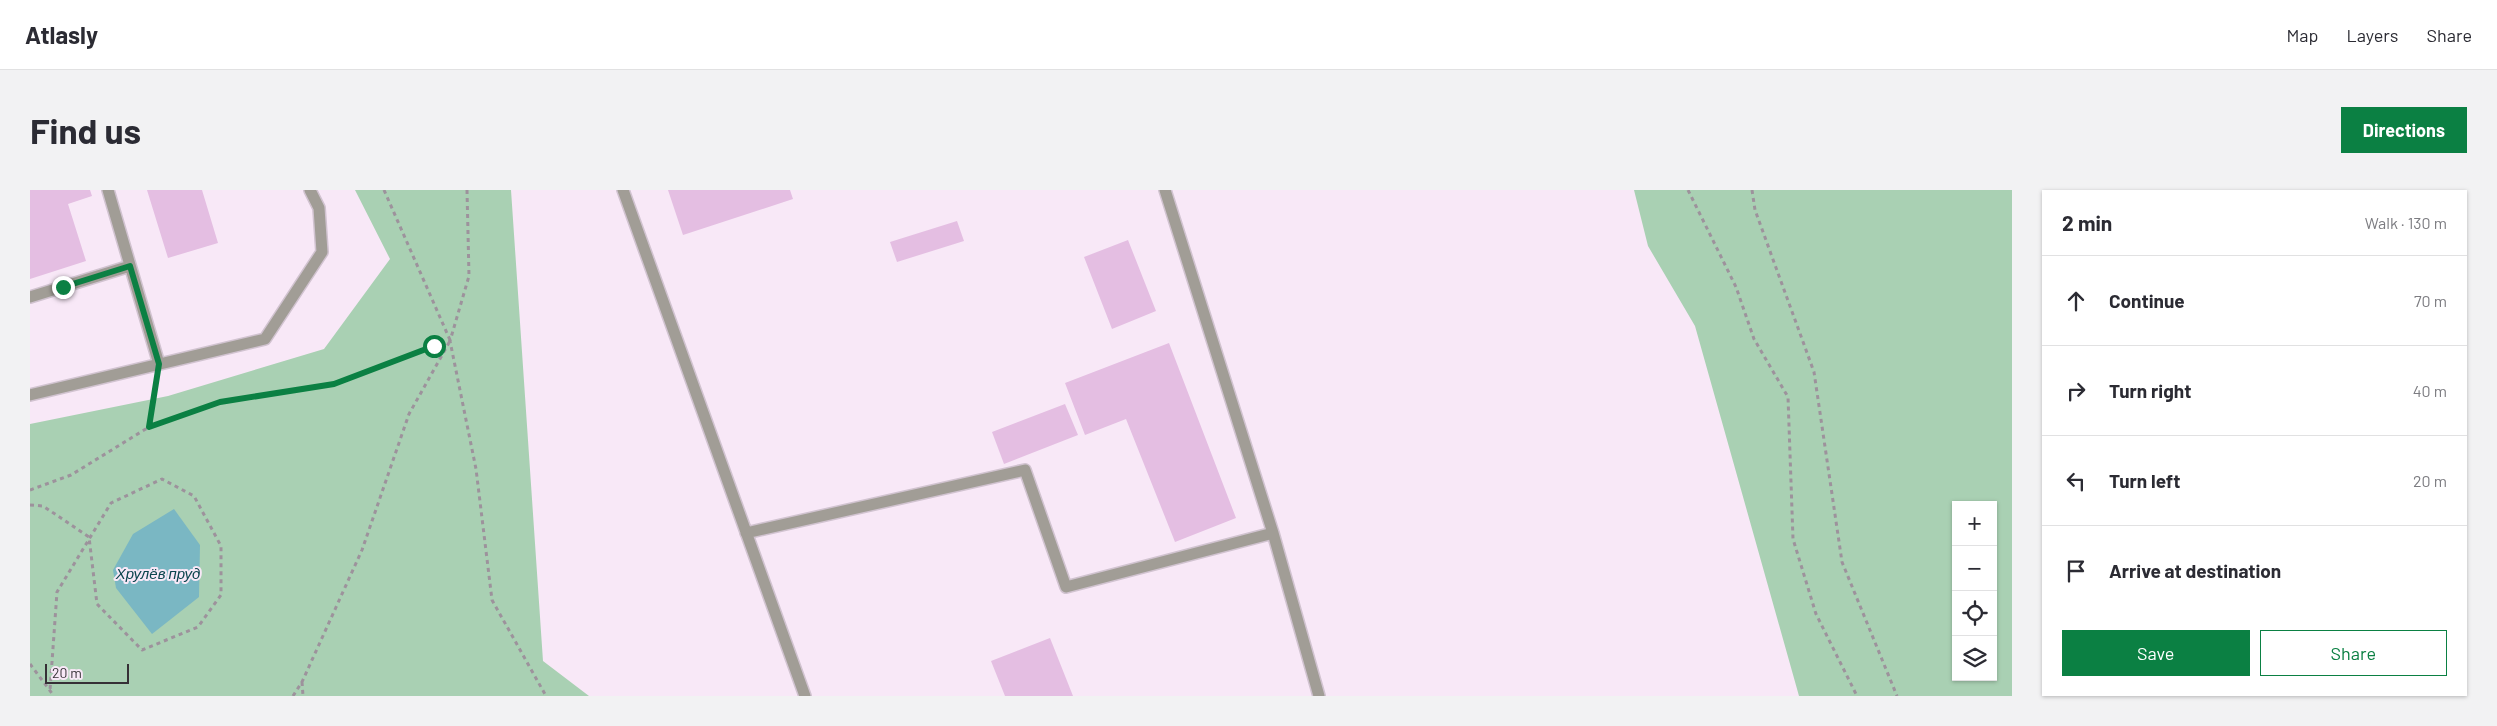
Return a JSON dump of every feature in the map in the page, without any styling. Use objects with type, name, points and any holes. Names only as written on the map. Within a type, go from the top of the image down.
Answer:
[{"type":"lane","points":[[108,190],[159,364]]},
{"type":"lane","points":[[30,395],[265,339],[322,252],[319,208],[310,190]]},
{"type":"lane","points":[[623,190],[805,696]]},
{"type":"lane","points":[[1165,190],[1273,533],[1318,696]]},
{"type":"lane","points":[[30,297],[130,266]]},
{"type":"lane","points":[[746,532],[1025,470],[1066,587],[1273,533]]},
{"type":"path","points":[[384,190],[450,341],[476,469],[492,600],[546,696]]},
{"type":"path","points":[[293,696],[302,682],[362,550],[409,414],[450,341],[469,276],[467,190]]},
{"type":"path","points":[[1688,190],[1736,287],[1754,339],[1788,397],[1794,539],[1816,614],[1857,696]]},
{"type":"path","points":[[1752,190],[1756,210],[1814,372],[1842,562],[1898,696]]},
{"type":"path","points":[[30,490],[71,475],[149,427],[220,402],[334,384],[450,341]]},
{"type":"path","points":[[149,427],[159,364]]},
{"type":"path","points":[[50,690],[57,592],[89,537],[111,503],[162,479],[194,496],[221,546],[221,596],[198,628],[142,650],[96,604],[89,537]]},
{"type":"path","points":[[30,504],[43,506],[89,537]]},
{"type":"path","points":[[30,664],[54,696]]},
{"type":"path","points":[[302,682],[303,696]]},
{"type":"green space","points":[[355,190],[511,190],[543,661],[589,696],[30,696],[30,424],[168,396],[324,349],[390,259]]},
{"type":"green space","points":[[1634,190],[2012,190],[2012,696],[1799,696],[1695,326],[1648,246]]},
{"type":"water","name":"Хрулёв пруд","points":[[174,509],[200,545],[199,597],[152,634],[116,588],[113,570],[133,534]]},
{"type":"building","points":[[30,190],[90,190],[92,196],[68,204],[86,261],[30,279]]},
{"type":"building","points":[[147,190],[202,190],[218,243],[168,258]]},
{"type":"building","points":[[668,190],[790,190],[793,199],[683,235]]},
{"type":"building","points":[[957,221],[964,241],[897,262],[890,242]]},
{"type":"building","points":[[1128,240],[1156,311],[1112,329],[1084,257]]},
{"type":"building","points":[[1169,343],[1236,518],[1175,542],[1126,419],[1085,435],[1065,383]]},
{"type":"building","points":[[1065,404],[1078,435],[1004,464],[992,432]]},
{"type":"building","points":[[1050,638],[1073,696],[1005,696],[991,661]]},
{"type":"route","points":[[63,287],[130,266],[159,364],[149,427],[220,402],[334,384],[434,346]]}]
